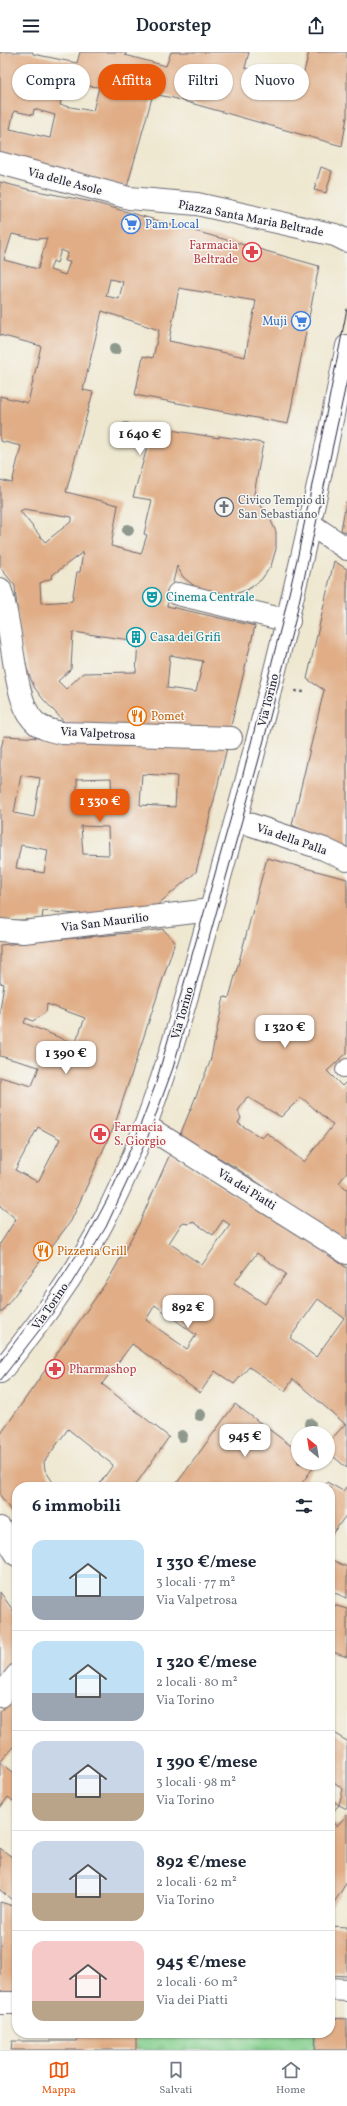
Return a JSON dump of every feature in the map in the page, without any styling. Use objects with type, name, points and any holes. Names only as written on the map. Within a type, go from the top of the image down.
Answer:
[{"type":"street","name":"Via delle Asole","points":[[0,163],[129,198]]},
{"type":"street","name":"Piazza Santa Maria Beltrade","points":[[129,198],[196,204],[335,235],[347,242]]},
{"type":"street","name":"Via Torino","points":[[0,1372],[34,1329],[90,1244],[111,1205],[146,1126],[171,1052],[237,820],[289,621],[347,346]]},
{"type":"street","points":[[310,524],[347,549]]},
{"type":"street","name":"Via Valpetrosa","points":[[0,589],[6,604],[20,696],[34,721],[46,730],[62,732],[232,738]]},
{"type":"street","points":[[178,594],[289,621]]},
{"type":"street","name":"Via della Palla","points":[[237,820],[324,849],[347,860]]},
{"type":"street","name":"Via San Maurilio","points":[[0,930],[23,932],[211,910]]},
{"type":"street","name":"Via dei Piatti","points":[[146,1126],[347,1253]]},
{"type":"street","points":[[0,1528],[12,1547]]},
{"type":"street","points":[[0,1696],[12,1681]]},
{"type":"street","points":[[335,1989],[347,1990]]},
{"type":"street","points":[[0,2003],[12,2003]]},
{"type":"path","points":[[294,691],[304,692]]},
{"type":"green space","points":[[136,2038],[316,2038],[315,2050],[136,2050]]},
{"type":"building","points":[[0,52],[33,52],[33,54],[77,63],[80,52],[126,52],[125,55],[159,64],[98,64],[98,87],[90,86],[90,64],[12,64],[12,100],[61,100],[60,105],[93,111],[98,91],[98,100],[151,100],[127,187],[0,154]],"holes":[[[34,109],[55,115],[50,138],[10,129],[14,111],[33,115]]]},
{"type":"building","points":[[171,52],[249,52],[246,64],[241,64],[241,100],[309,100],[309,64],[306,64],[309,52],[347,52],[347,117],[342,146],[180,100],[233,100],[233,64],[174,64],[173,98],[166,97],[166,66]]},
{"type":"building","points":[[321,167],[332,171],[326,193],[314,190]]},
{"type":"building","points":[[0,182],[92,202],[319,266],[288,424],[135,395],[143,356],[153,358],[159,330],[102,311],[83,390],[93,392],[66,492],[118,505],[111,546],[141,554],[147,535],[144,534],[152,500],[133,497],[153,427],[219,438],[219,436],[263,443],[253,500],[258,502],[269,516],[276,532],[276,549],[271,566],[261,580],[247,590],[231,595],[213,595],[197,588],[183,577],[177,566],[167,606],[255,626],[230,730],[66,724],[34,687],[27,669],[19,632],[15,586],[0,567],[0,480],[12,483],[21,446],[0,441],[0,396],[28,403],[41,346],[0,335]],"holes":[[[12,234],[37,239],[47,238],[38,269],[4,260]],[[61,250],[68,253],[65,261],[70,262],[65,275],[50,270],[53,261],[57,263]],[[110,279],[123,282],[119,299],[106,296]],[[179,288],[256,301],[245,357],[169,341]],[[24,509],[72,517],[72,521],[45,542],[20,511]],[[83,552],[80,572],[77,572],[72,601],[41,603],[40,583],[52,578],[51,576]],[[73,632],[138,641],[136,672],[83,673],[66,689],[58,681],[71,669]],[[170,655],[203,661],[196,692],[167,688]]]},
{"type":"building","points":[[347,502],[347,533],[341,530]]},
{"type":"building","points":[[334,561],[347,569],[347,850],[292,825],[324,690],[307,679]]},
{"type":"building","points":[[4,736],[227,748],[196,872],[156,906],[88,915],[43,911],[42,919],[0,921],[0,752]],"holes":[[[142,774],[177,776],[175,807],[140,805]],[[21,775],[40,778],[34,817],[14,813]],[[111,778],[112,805],[77,807],[77,779]],[[81,826],[108,827],[109,855],[83,854]],[[21,845],[48,850],[44,873],[16,868]]]},
{"type":"building","points":[[267,858],[347,879],[347,1053],[327,1071],[342,1086],[347,1081],[347,1172],[339,1183],[347,1189],[347,1243],[235,1167],[180,1135],[210,1062],[224,997],[229,998]],"holes":[[[247,1097],[281,1117],[301,1097],[333,1125],[304,1162],[267,1133],[262,1138],[238,1123],[241,1118],[238,1111]]]},
{"type":"building","points":[[163,929],[175,942],[115,1124],[71,1221],[0,1314],[0,1244],[16,1219],[0,1206],[0,1077],[32,1086],[39,1067],[0,1056],[0,1010],[4,984],[0,983],[0,945]],"holes":[[[47,1004],[85,1018],[75,1044],[24,1023],[26,1018],[33,1021],[46,1012]],[[38,1127],[60,1139],[38,1182],[15,1170]]]},
{"type":"building","points":[[170,1154],[235,1196],[286,1225],[347,1268],[347,1468],[335,1458],[335,1435],[345,1424],[293,1379],[285,1391],[249,1367],[234,1384],[215,1371],[200,1393],[132,1344],[102,1384],[169,1437],[138,1482],[101,1482],[113,1465],[68,1429],[44,1462],[45,1470],[53,1482],[12,1482],[12,1513],[0,1495],[0,1435],[110,1277],[138,1226]],"holes":[[[223,1220],[230,1225],[202,1265],[169,1243],[182,1223],[189,1224],[192,1221],[213,1235]],[[257,1253],[286,1274],[265,1304],[234,1283]],[[318,1299],[344,1318],[316,1357],[290,1338]],[[155,1305],[196,1335],[187,1349],[146,1320]]]},
{"type":"building","points":[[235,1404],[291,1446],[291,1470],[312,1470],[303,1482],[178,1482]]},
{"type":"building","points":[[335,1486],[343,1491],[347,1486],[347,1514],[335,1530]]},
{"type":"building","points":[[335,1561],[347,1567],[347,1598],[335,1593]]},
{"type":"building","points":[[0,1592],[12,1609],[12,1666],[0,1679]]},
{"type":"building","points":[[335,1605],[347,1609],[347,1657],[335,1653]]},
{"type":"building","points":[[12,1698],[12,1749],[0,1762],[0,1712]]},
{"type":"building","points":[[335,1734],[347,1741],[347,1809],[339,1805],[343,1789],[335,1783]]},
{"type":"building","points":[[0,1762],[12,1771],[12,1800],[8,1797],[0,1808]]},
{"type":"building","points":[[335,1802],[339,1805],[335,1809]]},
{"type":"building","points":[[347,1815],[347,1882],[335,1901],[335,1825],[337,1826]]},
{"type":"building","points":[[0,1848],[12,1857],[12,1900],[0,1890]]},
{"type":"building","points":[[0,1902],[12,1906],[12,1993],[0,1992]]},
{"type":"building","points":[[335,1926],[347,1927],[347,1976],[335,1975]]},
{"type":"building","points":[[335,2018],[347,2019],[347,2050],[315,2050],[316,2038],[335,2038]]},
{"type":"building","points":[[77,2038],[136,2038],[136,2050],[11,2050],[12,2041],[77,2041]]},
{"type":"tram line","points":[[0,1362],[53,1291],[83,1245],[107,1200],[135,1139],[155,1086],[242,778],[283,619],[298,555],[347,309]]},
{"type":"tram line","points":[[0,1381],[55,1310],[106,1227],[147,1139],[173,1068],[259,759],[295,621],[347,380]]},
{"type":"place","name":"Pam Local","points":[[131,224]]},
{"type":"place","name":"Farmacia Beltrade","points":[[252,252]]},
{"type":"place","name":"Muji","points":[[301,321]]},
{"type":"place","name":"Civico Tempio di San Sebastiano","points":[[224,507]]},
{"type":"place","name":"Cinema Centrale","points":[[152,597]]},
{"type":"place","name":"Casa dei Grifi","points":[[136,637]]},
{"type":"place","name":"Pomet","points":[[137,716]]},
{"type":"place","name":"Farmacia S. Giorgio","points":[[100,1134]]},
{"type":"place","name":"Pizzeria Grill","points":[[43,1251]]},
{"type":"place","name":"Pharmashop","points":[[55,1369]]}]
